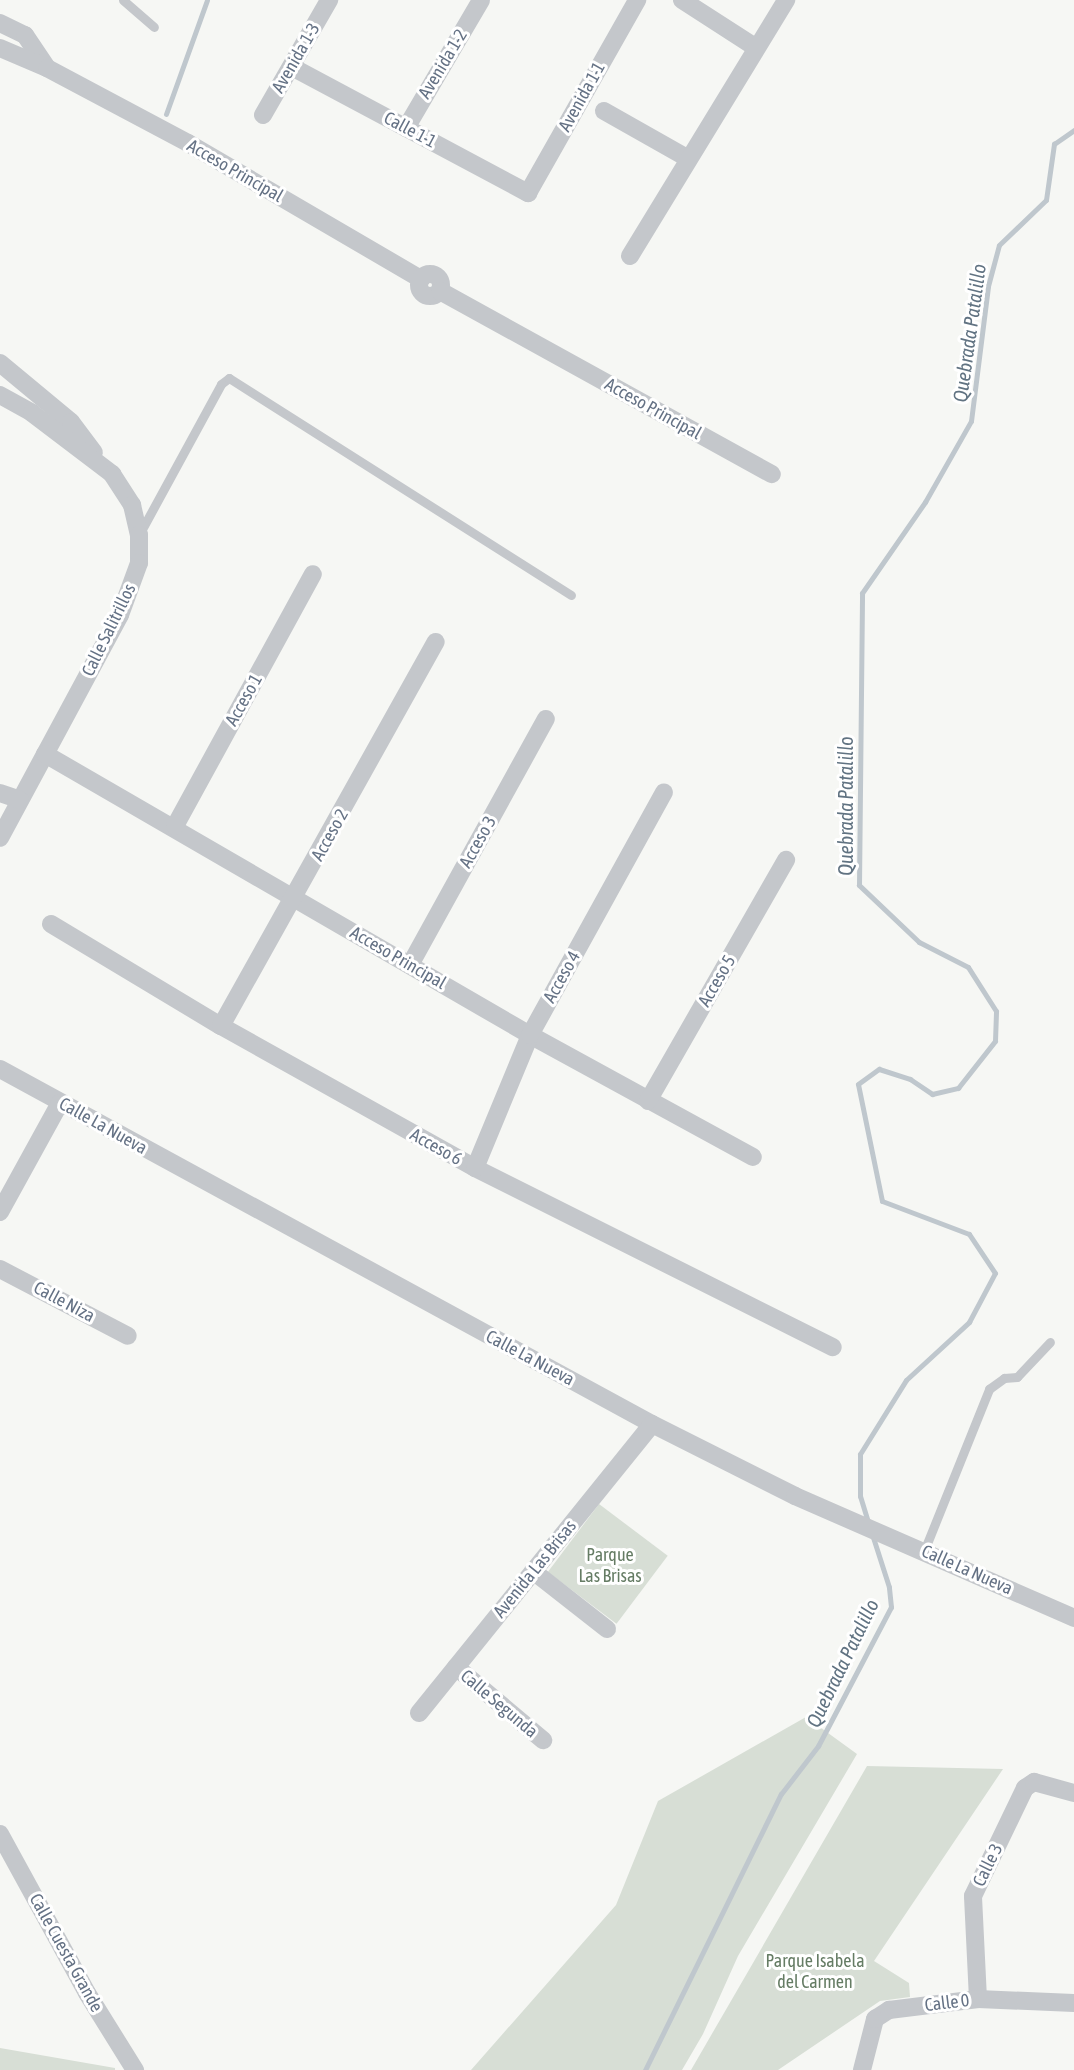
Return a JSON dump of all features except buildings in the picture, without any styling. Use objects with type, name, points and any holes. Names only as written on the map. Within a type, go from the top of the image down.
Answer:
[{"type":"street","name":"Avenida 1-3","points":[[263,115],[329,0]]},
{"type":"street","name":"Avenida 1-2","points":[[406,128],[482,0]]},
{"type":"street","name":"Avenida 1-1","points":[[528,193],[637,0]]},
{"type":"street","points":[[682,0],[755,47]]},
{"type":"street","points":[[630,256],[687,158],[786,0]]},
{"type":"street","points":[[0,23],[25,35],[47,68]]},
{"type":"street","name":"Acceso Principal","points":[[0,48],[47,68],[188,143],[421,279],[426,275],[436,276],[441,281],[440,291],[772,474]]},
{"type":"street","name":"Calle 1-1","points":[[292,67],[528,193]]},
{"type":"street","points":[[604,111],[687,158]]},
{"type":"street","points":[[0,363],[71,422],[112,474]]},
{"type":"street","name":"Calle Salitrillos","points":[[0,395],[32,413],[112,474],[132,505],[139,535],[139,563],[133,587],[0,838]]},
{"type":"street","name":"Acceso 1","points":[[175,826],[313,574]]},
{"type":"street","name":"Acceso 2","points":[[221,1026],[295,898],[436,642]]},
{"type":"street","name":"Acceso 3","points":[[410,965],[546,719]]},
{"type":"street","name":"Acceso Principal","points":[[45,754],[175,826],[530,1035],[753,1157]]},
{"type":"street","name":"Acceso 4","points":[[475,1168],[530,1035],[664,792]]},
{"type":"street","points":[[0,794],[20,800]]},
{"type":"street","name":"Acceso 5","points":[[648,1101],[786,860]]},
{"type":"street","name":"Acceso 6","points":[[51,924],[221,1026],[475,1168],[833,1347]]},
{"type":"street","name":"Calle La Nueva","points":[[0,1069],[652,1424],[795,1496],[886,1533],[1074,1618]]},
{"type":"street","points":[[0,1212],[60,1102]]},
{"type":"street","name":"Calle Niza","points":[[0,1269],[128,1336]]},
{"type":"street","name":"Avenida Las Brisas","points":[[418,1713],[652,1424]]},
{"type":"street","points":[[533,1571],[607,1629]]},
{"type":"street","name":"Calle Segunda","points":[[456,1667],[543,1740]]},
{"type":"street","name":"Calle 3","points":[[978,1999],[973,1896],[1025,1788],[1034,1782],[1074,1793]]},
{"type":"street","name":"Calle Cuesta Grande","points":[[0,1834],[87,1993],[135,2070]]},
{"type":"street","name":"Calle 0","points":[[862,2070],[875,2019],[889,2010],[978,1999],[1074,2003]]},
{"type":"lane","points":[[123,0],[154,27]]},
{"type":"lane","points":[[139,535],[221,384],[229,378],[571,595]]},
{"type":"lane","points":[[924,1551],[988,1389],[1004,1378],[1017,1377],[1050,1342]]},
{"type":"green space","name":"Parque Las Brisas","points":[[599,1504],[668,1556],[617,1624],[548,1572]]},
{"type":"green space","points":[[806,1717],[857,1754],[738,1956],[703,2034],[682,2070],[471,2070],[616,1905],[658,1801]]},
{"type":"green space","name":"Parque Isabela del Carmen","points":[[867,1766],[1003,1769],[874,1961],[909,1983],[910,1997],[880,2001],[778,2070],[691,2070]]},
{"type":"green space","points":[[0,2048],[115,2068],[115,2070],[0,2070]]},
{"type":"waterway","points":[[166,114],[207,0]]},
{"type":"waterway","name":"Quebrada Patalillo","points":[[868,1522],[860,1496],[860,1454],[906,1380],[969,1322],[995,1273],[969,1234],[882,1201],[858,1084],[879,1069],[910,1079],[932,1094],[958,1088],[995,1041],[996,1011],[968,967],[919,942],[859,885],[862,593],[925,502],[971,421],[988,286],[999,245],[1046,200],[1054,144],[1074,130]]},
{"type":"waterway","name":"Quebrada Patalillo","points":[[645,2070],[781,1794],[818,1746],[891,1607],[889,1587],[872,1534]]}]
